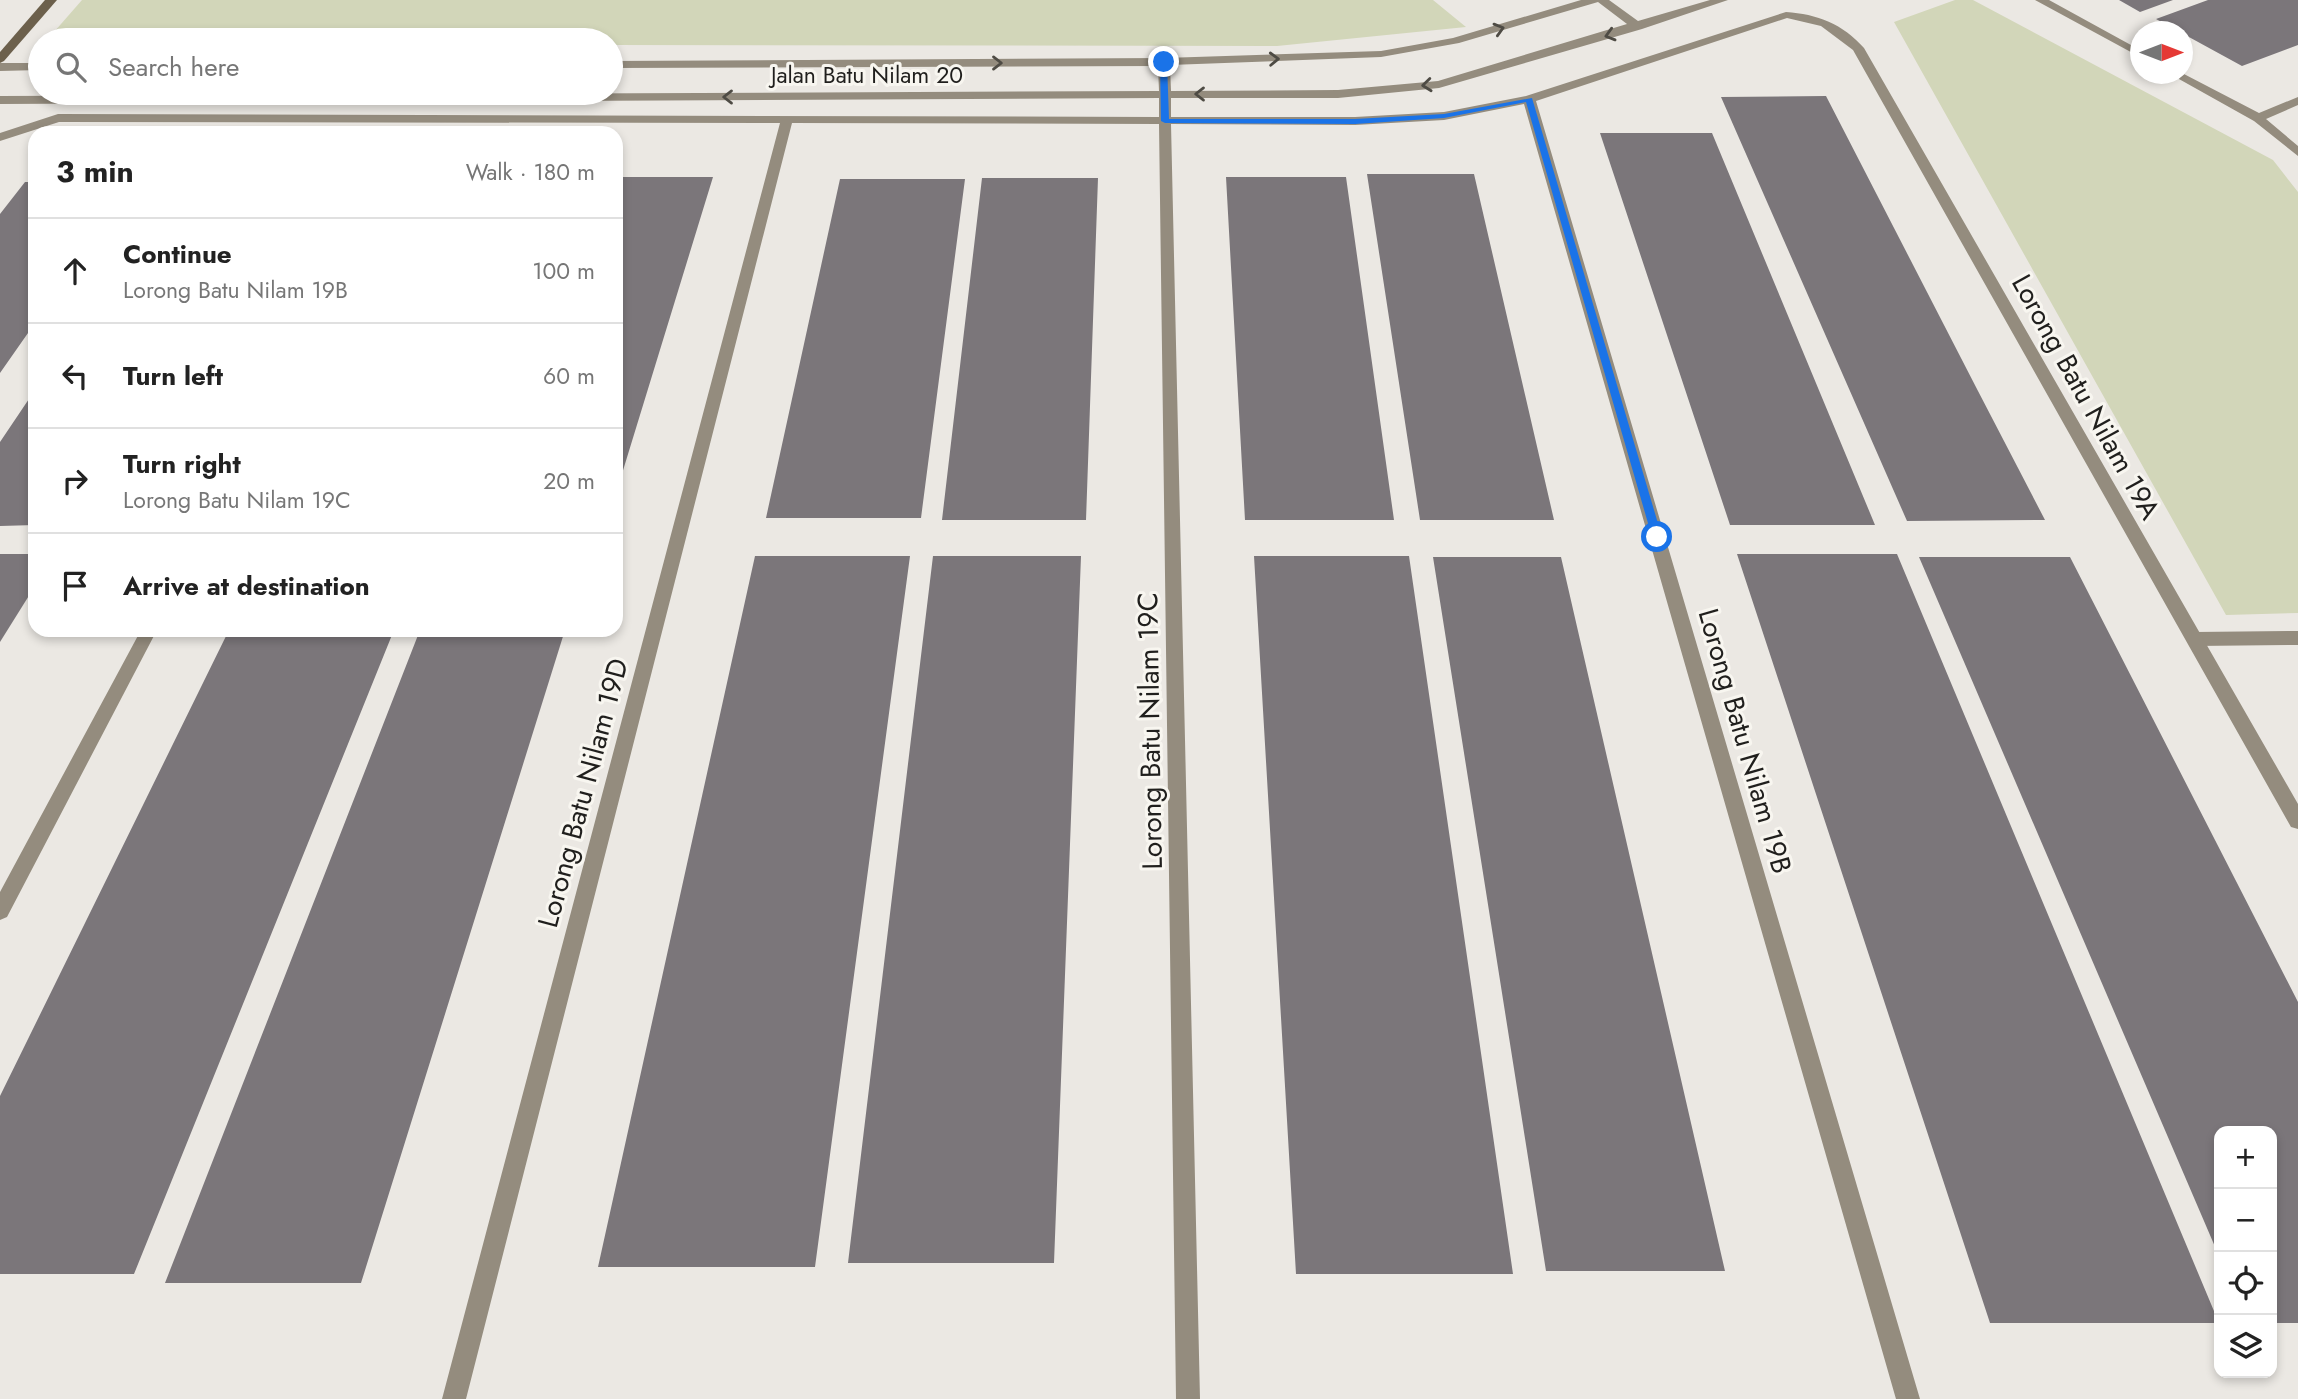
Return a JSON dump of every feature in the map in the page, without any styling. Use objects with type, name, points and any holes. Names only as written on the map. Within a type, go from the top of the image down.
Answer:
[{"type":"street","points":[[0,59],[51,0]]},
{"type":"street","name":"Jalan Batu Nilam 20","points":[[623,64],[1164,62],[1381,54],[1455,41],[1593,0]]},
{"type":"street","points":[[1602,0],[1638,27]]},
{"type":"street","name":"Jalan Batu Nilam 20","points":[[623,97],[1338,94],[1439,84],[1722,0]]},
{"type":"street","points":[[2041,0],[2130,49]]},
{"type":"street","name":"Lorong Batu Nilam 19A","points":[[1530,99],[1786,15],[1811,16],[1830,23],[1858,48],[2298,821]]},
{"type":"street","name":"Lorong Batu Nilam 19C","points":[[1164,62],[1188,1399]]},
{"type":"street","points":[[0,67],[28,67]]},
{"type":"street","points":[[2193,83],[2258,118],[2298,152]]},
{"type":"street","points":[[34,126],[58,118],[1380,120],[1444,116],[1530,99]]},
{"type":"street","name":"Lorong Batu Nilam 19B","points":[[1530,99],[1908,1399]]},
{"type":"street","name":"Jalan Batu Nilam 20","points":[[0,100],[28,100]]},
{"type":"street","points":[[2258,118],[2298,100]]},
{"type":"street","points":[[417,126],[421,119]]},
{"type":"street","name":"Lorong Batu Nilam 19D","points":[[454,1399],[787,120]]},
{"type":"street","points":[[0,137],[28,128]]},
{"type":"street","points":[[0,911],[145,637]]},
{"type":"street","points":[[2194,639],[2298,638]]},
{"type":"green space","points":[[82,0],[1433,0],[1466,27],[1277,46],[623,45],[623,28],[58,28]]},
{"type":"green space","points":[[1955,0],[1973,0],[2273,160],[2298,192],[2298,613],[2226,615],[1894,22]]},
{"type":"building","points":[[2119,0],[2173,0],[2140,12]]},
{"type":"building","points":[[2208,0],[2298,0],[2298,45],[2242,66],[2193,39],[2193,21],[2156,19]]},
{"type":"building","points":[[1826,96],[2045,520],[1907,521],[1721,97]]},
{"type":"building","points":[[1600,133],[1712,133],[1875,525],[1730,525]]},
{"type":"building","points":[[1367,174],[1474,174],[1554,520],[1420,520]]},
{"type":"building","points":[[623,177],[713,177],[623,470]]},
{"type":"building","points":[[1226,177],[1346,177],[1394,520],[1245,520]]},
{"type":"building","points":[[982,178],[1098,178],[1086,520],[942,520]]},
{"type":"building","points":[[840,179],[965,179],[921,518],[766,518]]},
{"type":"building","points":[[25,182],[28,182],[28,333],[0,373],[0,214]]},
{"type":"building","points":[[28,400],[28,525],[0,526],[0,442]]},
{"type":"building","points":[[0,554],[28,554],[28,597],[0,642]]},
{"type":"building","points":[[1737,554],[1897,554],[2214,1311],[2214,1323],[1990,1323]]},
{"type":"building","points":[[755,556],[910,556],[815,1267],[598,1267]]},
{"type":"building","points":[[933,556],[1081,556],[1054,1263],[848,1263]]},
{"type":"building","points":[[1254,556],[1409,556],[1513,1274],[1296,1274]]},
{"type":"building","points":[[1433,557],[1561,557],[1725,1271],[1546,1271]]},
{"type":"building","points":[[1919,557],[2070,557],[2298,1002],[2298,1323],[2277,1323],[2277,1126],[2214,1126],[2214,1244]]},
{"type":"building","points":[[226,637],[391,637],[134,1274],[0,1274],[0,1096]]},
{"type":"building","points":[[417,637],[563,637],[361,1283],[165,1283]]},
{"type":"route","points":[[1164,62],[1165,121],[1355,121],[1444,116],[1530,99],[1657,537]]}]
